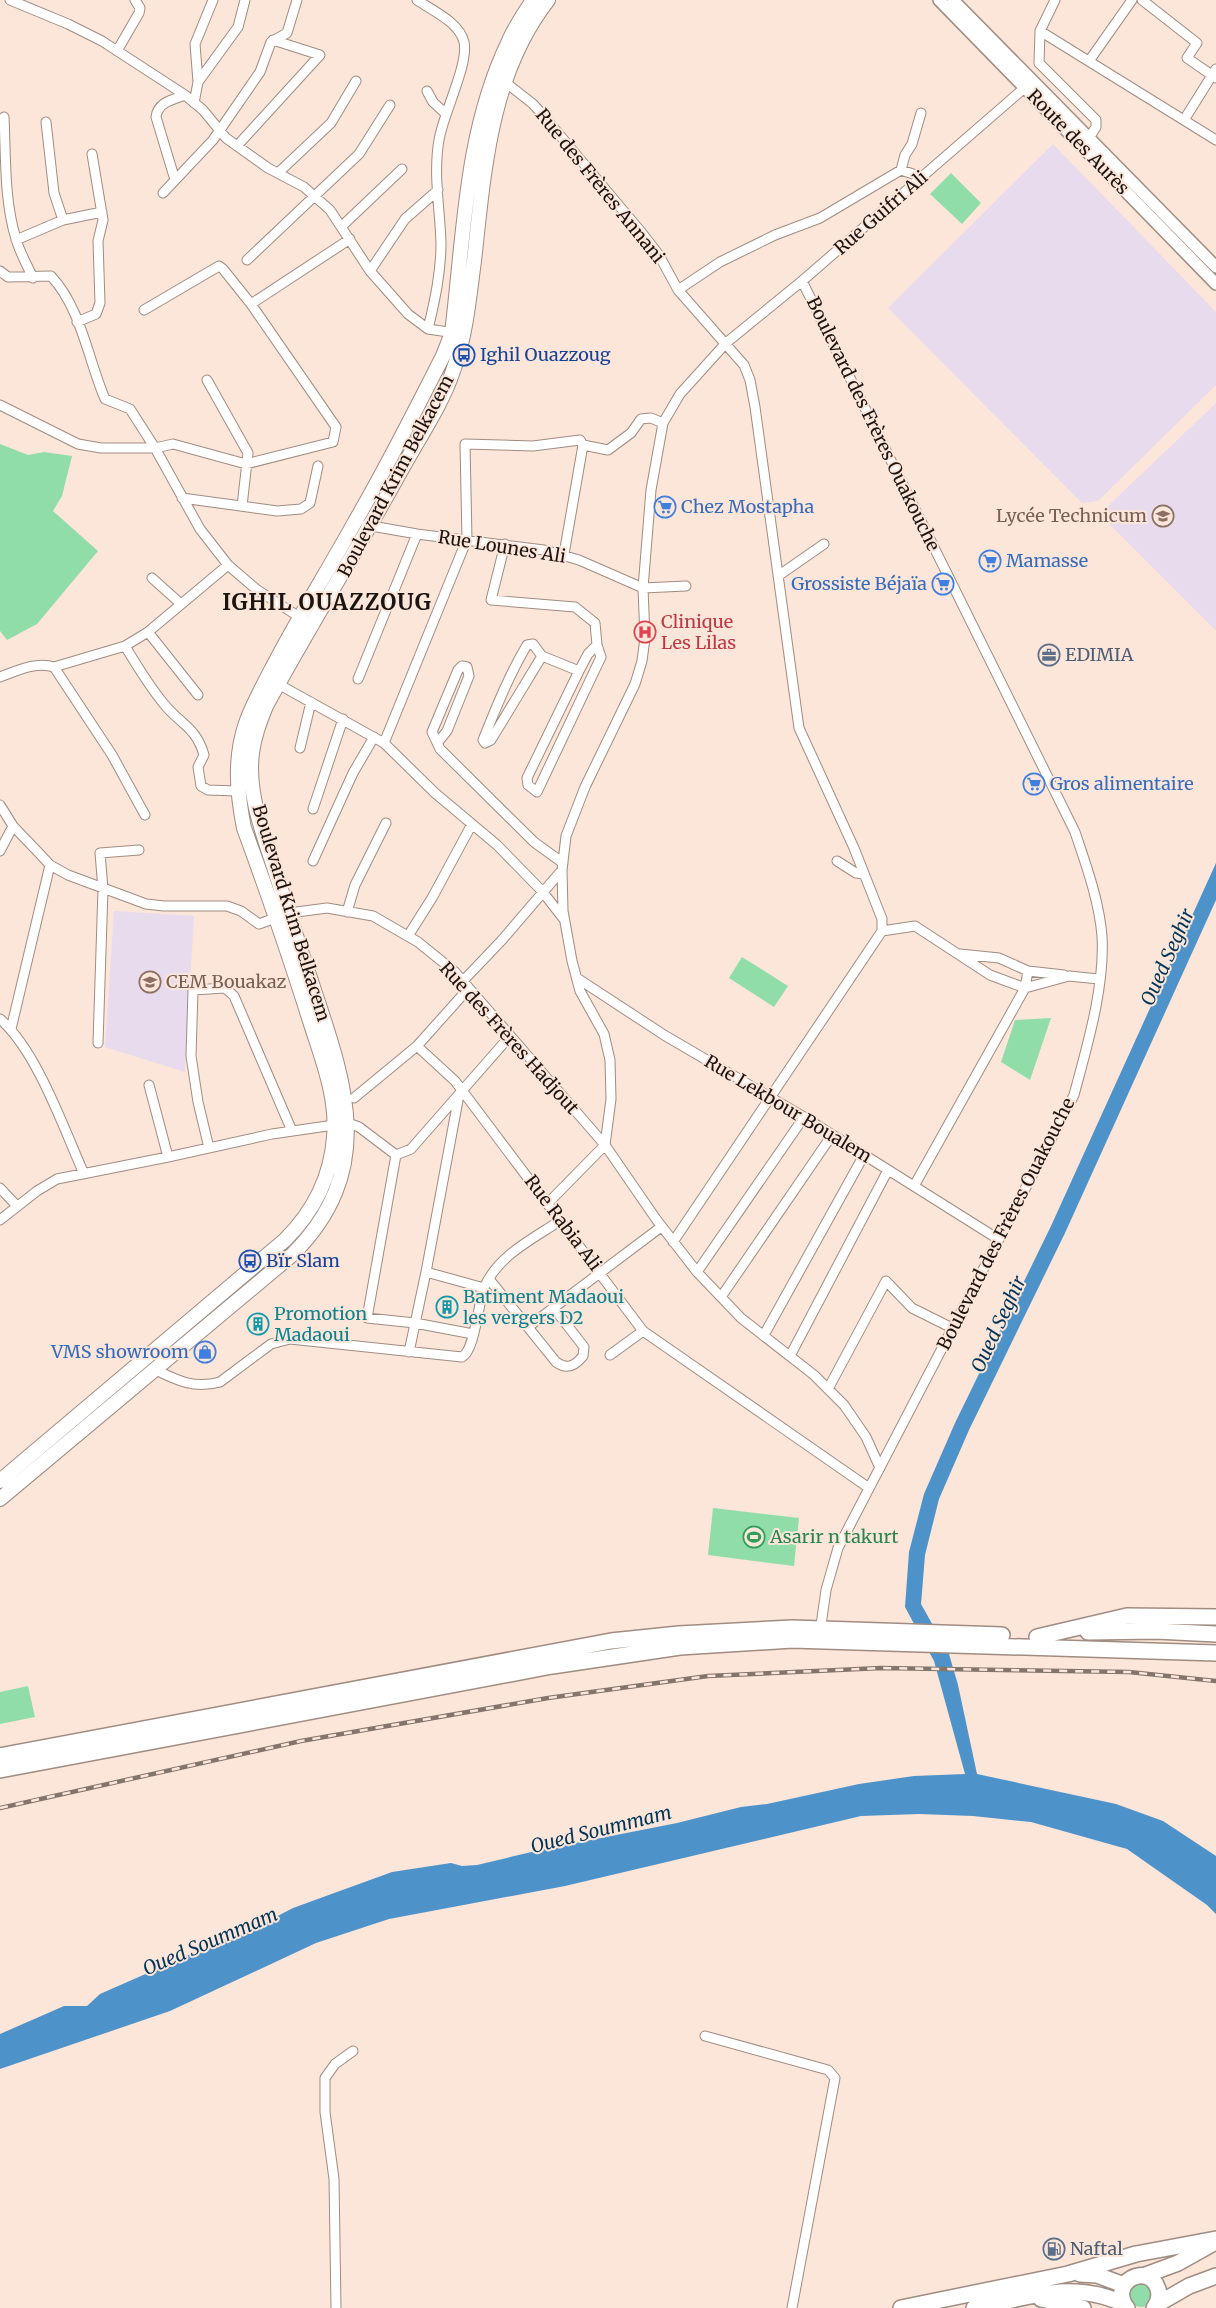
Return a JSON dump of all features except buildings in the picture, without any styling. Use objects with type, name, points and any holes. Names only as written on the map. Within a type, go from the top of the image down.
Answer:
[{"type":"highway","points":[[1037,1637],[1118,1618],[1216,1617]]},
{"type":"highway","points":[[0,1756],[611,1641],[727,1630],[820,1635],[949,1638],[1067,1647],[1101,1643],[1216,1646]]},
{"type":"highway","points":[[949,1638],[1037,1637],[1102,1631],[1216,1634]]},
{"type":"highway","points":[[0,1770],[552,1666],[680,1647],[792,1640],[820,1635]]},
{"type":"highway","points":[[1037,1637],[1216,1653]]},
{"type":"highway","points":[[1067,1647],[1103,1658],[1216,1663]]},
{"type":"highway","points":[[901,2308],[1068,2274],[1136,2254],[1216,2239]]},
{"type":"highway","points":[[1125,2306],[1121,2294],[1124,2285],[1132,2278],[1143,2276],[1178,2263],[1216,2243]]},
{"type":"highway","points":[[1068,2274],[1097,2275],[1124,2285]]},
{"type":"highway","points":[[1143,2276],[1149,2278],[1158,2287],[1159,2299],[1162,2304],[1216,2276]]},
{"type":"highway","points":[[974,2308],[1071,2290],[1089,2291],[1107,2296],[1125,2306]]},
{"type":"highway","points":[[1030,2297],[1083,2308]]},
{"type":"main road","name":"Boulevard Krim Belkacem","points":[[0,1499],[156,1370],[221,1312],[293,1254],[313,1234],[328,1210],[339,1187],[345,1161],[341,1124],[339,1068],[282,916],[244,828],[238,791],[238,767],[246,724],[258,696],[299,618],[357,520],[432,378],[458,334],[475,146],[485,109],[508,42],[533,0]]},
{"type":"main road","name":"Boulevard Krim Belkacem","points":[[282,916],[252,781],[252,754],[256,731],[278,684],[370,527],[452,373],[485,158],[496,110],[505,82],[536,16],[548,0]]},
{"type":"main road","name":"Boulevard Krim Belkacem","points":[[0,1481],[262,1260],[303,1222],[327,1180],[335,1136],[341,1124]]},
{"type":"street","points":[[10,0],[68,24],[118,51],[185,95],[203,110],[219,130],[237,146],[278,174],[304,187],[330,210],[370,271],[408,314],[428,329],[458,334]]},
{"type":"street","points":[[118,51],[139,13],[140,8],[135,0]]},
{"type":"street","points":[[194,103],[198,82],[195,44],[213,0]]},
{"type":"street","points":[[198,82],[238,27],[245,0]]},
{"type":"street","points":[[163,193],[213,140],[260,72],[273,40],[287,33],[297,0]]},
{"type":"street","points":[[417,0],[456,27],[465,44],[464,59],[439,140],[437,168],[440,254],[437,295],[428,329]]},
{"type":"street","name":"Route des Aurès","points":[[940,0],[1089,138],[1216,267]]},
{"type":"street","name":"Route des Aurès","points":[[953,0],[1216,284]]},
{"type":"street","points":[[1055,0],[1040,31],[1039,63],[1096,120],[1095,131],[1089,138]]},
{"type":"street","points":[[1089,62],[1132,0]]},
{"type":"street","points":[[1142,0],[1197,43],[1187,58],[1215,74],[1184,120]]},
{"type":"street","points":[[1040,31],[1216,140]]},
{"type":"street","points":[[237,146],[320,55],[273,40]]},
{"type":"street","points":[[278,174],[332,122],[356,81]]},
{"type":"street","name":"Rue des Frères Annani","points":[[505,82],[533,104],[642,233],[659,255],[678,290],[744,365],[750,380],[798,728],[864,874],[882,919],[882,931]]},
{"type":"street","name":"Rue Guifri Ali","points":[[663,423],[680,394],[726,343],[802,281],[1029,84]]},
{"type":"street","points":[[427,90],[433,102],[446,114]]},
{"type":"street","points":[[175,180],[156,117],[157,110],[161,105],[185,95]]},
{"type":"street","points":[[247,260],[316,197],[359,154],[390,105]]},
{"type":"street","points":[[678,290],[720,262],[775,235],[820,218],[901,170],[905,155],[912,144],[921,112]]},
{"type":"street","points":[[4,117],[7,194],[16,240],[33,278]]},
{"type":"street","points":[[46,122],[54,193],[63,220]]},
{"type":"street","points":[[77,322],[96,314],[100,303],[98,241],[103,220],[92,154]]},
{"type":"street","points":[[342,226],[402,168]]},
{"type":"street","points":[[901,170],[922,177]]},
{"type":"street","points":[[370,271],[405,219],[438,190]]},
{"type":"street","points":[[16,240],[63,220],[102,212]]},
{"type":"street","points":[[251,304],[350,239]]},
{"type":"street","points":[[0,405],[78,444],[101,448],[155,448],[173,444],[246,464],[333,442],[337,431],[251,304],[219,266],[144,310]]},
{"type":"street","points":[[0,271],[8,277],[33,278],[51,276],[58,284],[77,322],[105,399],[130,409],[155,448],[200,529],[228,565],[256,589],[299,618],[314,624]]},
{"type":"street","name":"Boulevard des Frères Ouakouche","points":[[802,281],[1075,832],[1092,885],[1102,936],[1099,979],[1089,1036],[1074,1095],[838,1548],[826,1590],[820,1635]]},
{"type":"street","points":[[207,380],[248,454],[242,506]]},
{"type":"street","points":[[384,743],[467,539],[465,444],[533,446],[580,440],[583,444],[608,450],[628,436],[641,418],[651,418],[663,423],[651,490],[643,588],[645,638],[642,661],[635,684],[590,774],[566,836],[562,867],[565,920],[580,991],[604,1034],[610,1060],[611,1099],[605,1145],[548,1203]]},
{"type":"street","points":[[564,554],[583,444]]},
{"type":"street","points":[[182,498],[277,511],[301,509],[310,503],[318,466]]},
{"type":"street","name":"Rue Lounes Ali","points":[[357,520],[370,527],[505,544],[564,554],[643,588]]},
{"type":"street","points":[[358,679],[417,534]]},
{"type":"street","points":[[505,544],[491,600],[575,607],[595,623],[600,657],[537,792],[528,785],[527,778],[579,671],[588,654],[597,645]]},
{"type":"street","points":[[778,576],[824,544]]},
{"type":"street","points":[[0,677],[26,668],[46,665],[54,667],[125,646],[148,632],[228,565]]},
{"type":"street","points":[[152,578],[181,604]]},
{"type":"street","points":[[643,588],[686,586]]},
{"type":"street","points":[[148,632],[198,696]]},
{"type":"street","points":[[542,656],[491,740],[485,743],[483,740],[489,726],[516,664],[527,646],[533,644],[542,656],[579,671]]},
{"type":"street","points":[[125,646],[137,667],[165,705],[199,738],[204,755],[198,767],[201,786],[208,790],[238,791]]},
{"type":"street","points":[[438,742],[447,731],[469,676],[467,667],[462,666],[458,670],[432,732],[440,749],[562,867]]},
{"type":"street","points":[[54,667],[112,755],[145,815]]},
{"type":"street","points":[[278,684],[384,743],[435,793],[497,845],[542,892],[565,920]]},
{"type":"street","points":[[300,748],[311,702]]},
{"type":"street","points":[[313,809],[343,719]]},
{"type":"street","points":[[313,861],[353,773],[374,737]]},
{"type":"street","name":"Rue des Frères Hadjout","points":[[0,805],[13,826],[50,865],[68,876],[132,900],[164,906],[227,906],[241,911],[259,924],[282,916],[326,908],[373,916],[408,936],[455,972],[605,1145],[661,1227],[697,1272],[741,1318],[790,1356],[844,1405],[866,1437],[880,1468]]},
{"type":"street","points":[[347,912],[355,884],[386,823]]},
{"type":"street","points":[[408,936],[432,898],[472,824]]},
{"type":"street","points":[[0,851],[13,826]]},
{"type":"street","points":[[98,1042],[103,889],[100,853],[138,850]]},
{"type":"street","points":[[837,861],[856,874],[864,874]]},
{"type":"street","points":[[11,1029],[50,865]]},
{"type":"street","points":[[354,1098],[417,1046],[562,867]]},
{"type":"street","points":[[673,1242],[882,931],[915,926],[990,975],[1026,980],[1069,976],[1099,979]]},
{"type":"street","points":[[959,954],[999,958],[1019,967],[1026,980]]},
{"type":"street","points":[[1026,980],[1069,976]]},
{"type":"street","name":"Rue Lekbour Boualem","points":[[577,978],[664,1035],[804,1117],[998,1239]]},
{"type":"street","points":[[914,1186],[1026,980]]},
{"type":"street","points":[[209,1148],[198,1102],[191,1056],[193,990],[225,988],[234,996],[292,1131]]},
{"type":"street","points":[[0,1020],[11,1029],[46,1091],[84,1174]]},
{"type":"street","points":[[396,1155],[411,1149],[510,1036]]},
{"type":"street","name":"Rue Rabia Ali","points":[[417,1046],[460,1091],[561,1220],[643,1331],[869,1488]]},
{"type":"street","points":[[149,1085],[168,1158]]},
{"type":"street","points":[[408,1352],[426,1272],[460,1091]]},
{"type":"street","points":[[697,1272],[804,1117]]},
{"type":"street","points":[[0,1220],[57,1179],[168,1158],[292,1131],[341,1124],[359,1127],[396,1155]]},
{"type":"street","points":[[721,1297],[832,1135]]},
{"type":"street","points":[[764,1335],[864,1154]]},
{"type":"street","points":[[396,1155],[367,1318],[415,1323],[473,1334]]},
{"type":"street","points":[[790,1356],[888,1170]]},
{"type":"street","points":[[0,1188],[17,1206]]},
{"type":"street","points":[[156,1370],[180,1383],[210,1385],[220,1382],[271,1344],[290,1339],[462,1357],[469,1351],[478,1308],[489,1279],[508,1256],[561,1220]]},
{"type":"street","points":[[528,1327],[661,1227]]},
{"type":"street","points":[[426,1272],[484,1288]]},
{"type":"street","points":[[489,1279],[556,1362],[566,1367],[577,1363],[583,1356],[584,1347],[553,1307]]},
{"type":"street","points":[[828,1389],[886,1281],[912,1308],[952,1328]]},
{"type":"street","points":[[610,1355],[643,1331]]},
{"type":"street","points":[[705,2036],[828,2070],[834,2078],[792,2308]]},
{"type":"street","points":[[336,2308],[334,2179],[325,2112],[325,2078],[334,2064],[353,2051]]},
{"type":"shaded area","points":[[1053,144],[1216,312],[1216,385],[1098,501],[1082,503],[888,308]]},
{"type":"shaded area","name":"Lycée Technicum","points":[[1216,403],[1216,631],[1110,525],[1108,506]]},
{"type":"shaded area","name":"CEM Bouakaz","points":[[114,911],[194,916],[185,1072],[105,1047]]},
{"type":"green space","points":[[951,173],[981,203],[962,224],[930,194]]},
{"type":"green space","points":[[0,444],[28,455],[44,452],[72,456],[62,496],[53,511],[98,551],[37,624],[7,640],[0,631]]},
{"type":"green space","points":[[742,957],[788,986],[774,1007],[729,978]]},
{"type":"green space","points":[[1051,1018],[1030,1080],[1001,1062],[1015,1020]]},
{"type":"green space","name":"Asarir n takurt","points":[[713,1508],[799,1518],[794,1566],[708,1555]]},
{"type":"green space","points":[[28,1686],[35,1717],[0,1724],[0,1692]]},
{"type":"green space","points":[[1141,2283],[1149,2287],[1153,2295],[1149,2303],[1141,2307],[1133,2303],[1129,2295],[1133,2287]]},
{"type":"water","points":[[1216,863],[1216,900],[1065,1233],[969,1430],[939,1499],[925,1555],[921,1604],[949,1654],[958,1685],[977,1774],[1116,1804],[1163,1821],[1216,1856],[1216,1914],[1207,1905],[1127,1849],[1031,1822],[973,1816],[919,1814],[861,1816],[565,1886],[389,1919],[316,1943],[170,2011],[0,2069],[0,2034],[64,2006],[87,2006],[100,1994],[225,1939],[241,1935],[293,1908],[392,1872],[451,1863],[462,1866],[477,1865],[540,1850],[677,1823],[741,1807],[767,1804],[859,1784],[914,1776],[965,1774],[934,1661],[905,1607],[909,1552],[924,1494],[955,1423],[1051,1226]]},
{"type":"railway","points":[[0,1808],[301,1741],[548,1698],[708,1676],[881,1668],[1129,1672],[1216,1681]]},
{"type":"place","name":"Ighil Ouazzoug","points":[[464,355]]},
{"type":"place","name":"Chez Mostapha","points":[[665,507]]},
{"type":"place","name":"Lycée Technicum","points":[[1163,516]]},
{"type":"place","name":"Mamasse","points":[[990,561]]},
{"type":"place","name":"Grossiste Béjaïa","points":[[943,584]]},
{"type":"place","name":"Clinique Les Lilas","points":[[645,632]]},
{"type":"place","name":"EDIMIA","points":[[1049,655]]},
{"type":"place","name":"Gros alimentaire","points":[[1034,784]]},
{"type":"place","name":"CEM Bouakaz","points":[[150,982]]},
{"type":"place","name":"Bïr Slam","points":[[250,1261]]},
{"type":"place","name":"Batiment Madaoui les vergers D2","points":[[447,1307]]},
{"type":"place","name":"Promotion Madaoui","points":[[258,1324]]},
{"type":"place","name":"VMS showroom","points":[[205,1352]]},
{"type":"place","name":"Asarir n takurt","points":[[754,1537]]},
{"type":"place","name":"Naftal","points":[[1054,2249]]},
{"type":"district","name":"IGHIL OUAZZOUG","points":[[327,602]]},
{"type":"water label","name":"Oued Seghir","points":[[1167,957]]},
{"type":"water label","name":"Oued Seghir","points":[[998,1324]]},
{"type":"water label","name":"Oued Soummam","points":[[601,1829]]},
{"type":"water label","name":"Oued Soummam","points":[[210,1941]]}]
